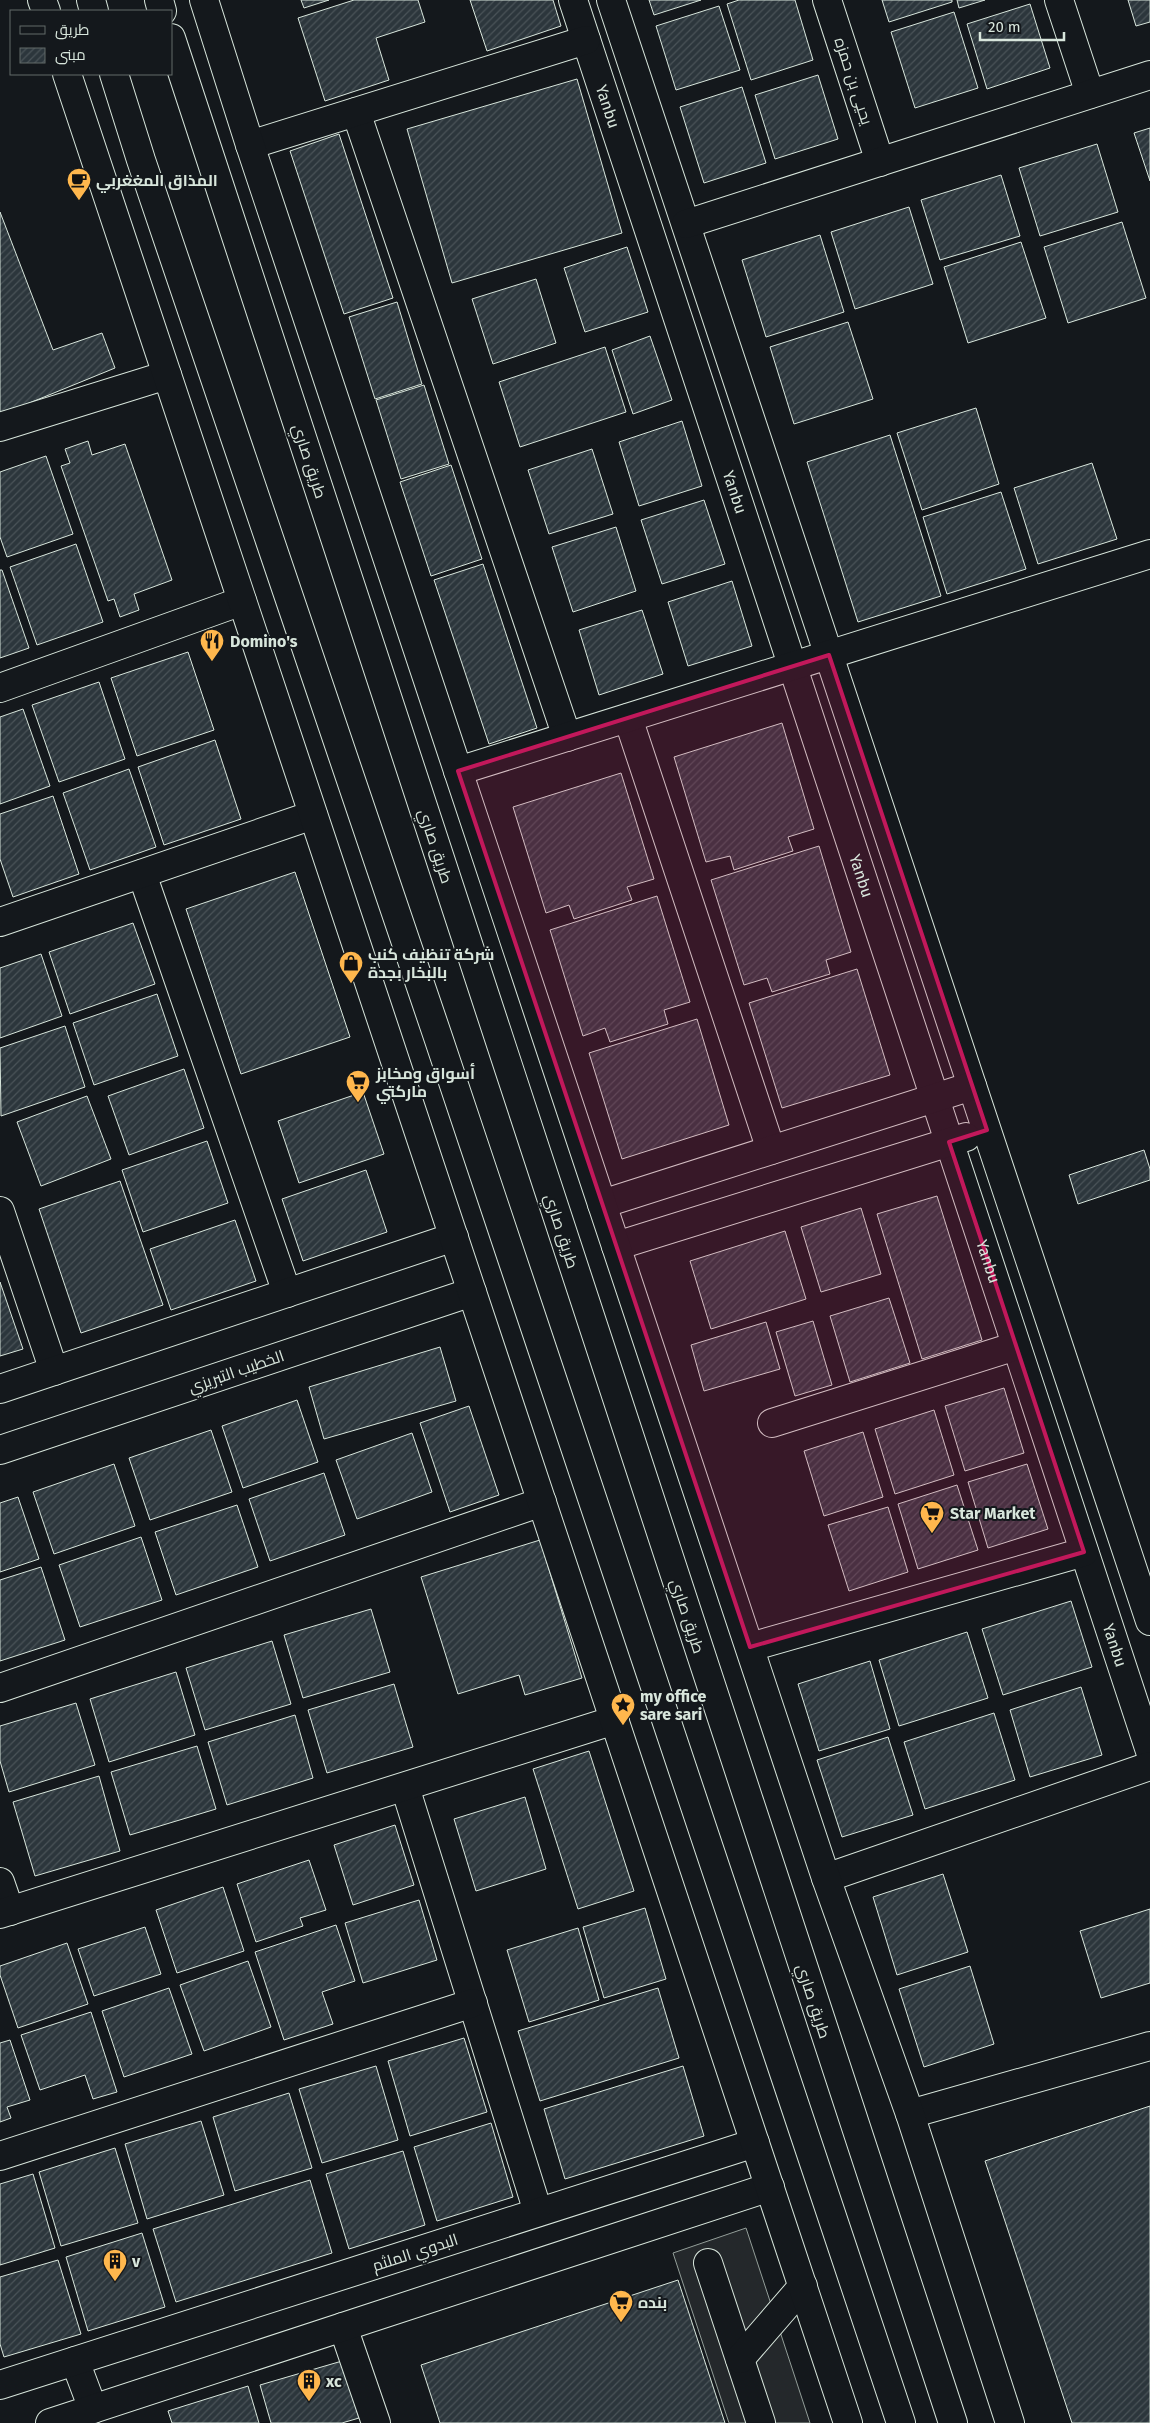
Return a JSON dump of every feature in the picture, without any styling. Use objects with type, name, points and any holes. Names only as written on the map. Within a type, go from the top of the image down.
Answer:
[{"type":"street","points":[[204,0],[250,145],[826,1878],[910,2114],[1010,2423]]},
{"type":"street","name":"Yanbu","points":[[573,0],[1150,1751]]},
{"type":"street","points":[[611,0],[1150,1621]]},
{"type":"street","name":"يحيى بن حمزه","points":[[827,0],[880,162]]},
{"type":"street","points":[[1059,0],[1090,94]]},
{"type":"street","points":[[250,145],[586,40]]},
{"type":"street","name":"طريق صاري","points":[[172,41],[953,2423]]},
{"type":"street","points":[[66,75],[848,2423]]},
{"type":"street","points":[[114,75],[144,170],[439,1040],[901,2423]]},
{"type":"street","points":[[686,224],[1150,75]]},
{"type":"street","points":[[356,112],[567,737]]},
{"type":"street","points":[[0,427],[166,375]]},
{"type":"street","points":[[458,771],[1150,554]]},
{"type":"street","points":[[0,688],[242,601]]},
{"type":"street","points":[[628,718],[771,1150]]},
{"type":"street","points":[[0,922],[313,815]]},
{"type":"street","points":[[142,874],[287,1293]]},
{"type":"street","points":[[602,1204],[972,1086]]},
{"type":"street","points":[[616,1246],[987,1130]]},
{"type":"street","points":[[0,1211],[54,1371]]},
{"type":"street","points":[[0,1389],[454,1237]]},
{"type":"street","name":"الخطيب التبريزي","points":[[0,1450],[472,1292]]},
{"type":"street","points":[[772,1423],[1016,1346]]},
{"type":"street","points":[[0,1688],[542,1502]]},
{"type":"street","points":[[750,1647],[1084,1552]]},
{"type":"street","points":[[0,1882],[5,1913],[615,1720]]},
{"type":"street","points":[[826,1878],[1150,1766]]},
{"type":"street","points":[[405,1787],[538,2212]]},
{"type":"street","points":[[0,2156],[473,2003]]},
{"type":"street","points":[[910,2114],[1150,2046]]},
{"type":"street","name":"البدوي الملثم","points":[[0,2385],[755,2143]]},
{"type":"street","points":[[50,2423],[770,2187]]},
{"type":"street","points":[[708,2263],[761,2423]]},
{"type":"street","points":[[740,2359],[803,2286]]},
{"type":"street","points":[[343,2327],[376,2423]]},
{"type":"street","points":[[75,2361],[93,2409]]},
{"type":"highlighted area","points":[[829,655],[987,1130],[949,1142],[1084,1552],[750,1647],[458,771]]},
{"type":"shaded area","points":[[746,2228],[810,2423],[729,2423],[673,2253]]},
{"type":"building","points":[[301,0],[329,0],[304,8]]},
{"type":"building","points":[[354,0],[418,0],[425,22],[376,38],[389,80],[325,101],[298,18]]},
{"type":"building","points":[[470,0],[553,0],[561,26],[487,51]]},
{"type":"building","points":[[649,0],[701,0],[654,15]]},
{"type":"building","points":[[739,0],[795,0],[813,60],[751,80],[727,4]]},
{"type":"building","points":[[882,0],[952,0],[952,2],[889,22]]},
{"type":"building","points":[[957,0],[985,0],[959,8]]},
{"type":"building","points":[[1128,0],[1150,0],[1150,22],[1136,26]]},
{"type":"building","points":[[1030,4],[1050,68],[987,89],[967,24]]},
{"type":"building","points":[[719,6],[740,70],[676,90],[656,26]]},
{"type":"building","points":[[954,12],[978,88],[915,108],[891,32]]},
{"type":"building","points":[[818,75],[838,139],[775,159],[755,95]]},
{"type":"building","points":[[577,79],[622,233],[452,283],[407,129]]},
{"type":"building","points":[[742,87],[766,163],[704,183],[680,107]]},
{"type":"building","points":[[1150,128],[1150,181],[1134,133]]},
{"type":"building","points":[[339,134],[393,298],[344,314],[290,151]]},
{"type":"building","points":[[1097,144],[1118,212],[1040,236],[1019,168]]},
{"type":"building","points":[[1001,175],[1020,236],[940,260],[921,200]]},
{"type":"building","points":[[909,207],[933,284],[855,309],[831,232]]},
{"type":"building","points":[[0,212],[53,350],[102,333],[115,368],[0,415]]},
{"type":"building","points":[[1122,222],[1146,298],[1068,323],[1044,247]]},
{"type":"building","points":[[820,235],[844,312],[766,337],[742,260]]},
{"type":"building","points":[[1021,242],[1046,318],[968,343],[944,267]]},
{"type":"building","points":[[627,247],[648,312],[585,332],[564,268]]},
{"type":"building","points":[[536,279],[556,343],[493,364],[472,299]]},
{"type":"building","points":[[397,302],[422,384],[375,399],[349,317]]},
{"type":"building","points":[[848,322],[873,399],[794,424],[770,347]]},
{"type":"building","points":[[650,336],[672,400],[633,414],[612,350]]},
{"type":"building","points":[[605,347],[626,412],[520,447],[499,382]]},
{"type":"building","points":[[424,385],[449,464],[401,479],[376,400]]},
{"type":"building","points":[[976,408],[999,484],[922,510],[897,433]]},
{"type":"building","points":[[682,421],[702,486],[639,506],[619,442]]},
{"type":"building","points":[[890,435],[941,596],[858,622],[807,462]]},
{"type":"building","points":[[88,441],[92,455],[125,444],[172,580],[134,594],[139,610],[120,617],[114,599],[108,601],[61,466],[70,463],[65,449]]},
{"type":"building","points":[[592,449],[613,514],[549,534],[528,470]]},
{"type":"building","points":[[46,456],[73,534],[7,557],[0,537],[0,472]]},
{"type":"building","points":[[1092,463],[1117,539],[1038,564],[1014,488]]},
{"type":"building","points":[[451,465],[482,559],[431,576],[400,482]]},
{"type":"building","points":[[1001,492],[1026,569],[947,594],[923,517]]},
{"type":"building","points":[[704,500],[725,564],[662,584],[641,520]]},
{"type":"building","points":[[616,527],[636,591],[573,612],[552,547]]},
{"type":"building","points":[[76,544],[103,622],[37,645],[10,567]]},
{"type":"building","points":[[483,564],[537,728],[489,744],[434,580]]},
{"type":"building","points":[[0,570],[2,570],[29,648],[0,658]]},
{"type":"building","points":[[732,581],[752,646],[688,666],[668,602]]},
{"type":"building","points":[[642,610],[663,674],[599,695],[579,630]]},
{"type":"building","points":[[188,652],[214,730],[137,756],[111,678]]},
{"type":"building","points":[[99,682],[125,759],[59,782],[32,705]]},
{"type":"building","points":[[23,709],[50,786],[0,804],[0,717]]},
{"type":"building","points":[[782,723],[814,829],[788,837],[793,851],[734,870],[730,856],[706,862],[674,757]]},
{"type":"building","points":[[215,740],[241,819],[164,845],[138,767]]},
{"type":"building","points":[[129,769],[156,847],[90,870],[63,793]]},
{"type":"building","points":[[621,773],[654,879],[627,887],[632,900],[574,919],[569,905],[546,913],[513,807]]},
{"type":"building","points":[[53,796],[79,874],[13,897],[0,859],[0,814]]},
{"type":"building","points":[[819,846],[851,952],[826,960],[830,974],[772,992],[767,978],[744,985],[711,880]]},
{"type":"building","points":[[295,872],[350,1037],[241,1074],[186,909]]},
{"type":"building","points":[[657,896],[690,1002],[664,1010],[668,1024],[610,1042],[605,1028],[583,1036],[550,930]]},
{"type":"building","points":[[133,923],[155,984],[70,1014],[49,952]]},
{"type":"building","points":[[41,954],[62,1016],[0,1038],[0,968]]},
{"type":"building","points":[[857,969],[890,1075],[782,1108],[749,1003]]},
{"type":"building","points":[[157,994],[178,1056],[94,1085],[73,1023]]},
{"type":"building","points":[[697,1019],[729,1125],[622,1159],[589,1053]]},
{"type":"building","points":[[65,1026],[85,1087],[1,1116],[0,1048]]},
{"type":"building","points":[[184,1069],[204,1128],[129,1155],[108,1096]]},
{"type":"building","points":[[363,1092],[384,1154],[299,1183],[278,1121]]},
{"type":"building","points":[[87,1096],[111,1159],[41,1186],[17,1122]]},
{"type":"building","points":[[207,1141],[228,1203],[143,1232],[122,1170]]},
{"type":"building","points":[[1144,1150],[1150,1169],[1150,1180],[1078,1204],[1069,1175]]},
{"type":"building","points":[[366,1170],[387,1232],[303,1261],[282,1199]]},
{"type":"building","points":[[120,1181],[163,1305],[81,1333],[39,1209]]},
{"type":"building","points":[[937,1196],[982,1340],[922,1359],[877,1214]]},
{"type":"building","points":[[861,1208],[881,1274],[821,1292],[801,1227]]},
{"type":"building","points":[[235,1220],[256,1281],[171,1310],[150,1249]]},
{"type":"building","points":[[785,1231],[806,1299],[711,1329],[690,1261]]},
{"type":"building","points":[[0,1282],[23,1349],[0,1356]]},
{"type":"building","points":[[889,1298],[910,1363],[850,1382],[830,1316]]},
{"type":"building","points":[[813,1321],[832,1385],[795,1396],[776,1332]]},
{"type":"building","points":[[766,1322],[780,1369],[704,1391],[691,1345]]},
{"type":"building","points":[[440,1347],[456,1401],[324,1439],[309,1387]]},
{"type":"building","points":[[1004,1388],[1024,1453],[965,1471],[945,1406]]},
{"type":"building","points":[[297,1400],[318,1462],[243,1488],[222,1426]]},
{"type":"building","points":[[469,1406],[499,1495],[450,1512],[420,1423]]},
{"type":"building","points":[[934,1410],[954,1475],[895,1494],[875,1429]]},
{"type":"building","points":[[211,1430],[232,1492],[150,1520],[129,1458]]},
{"type":"building","points":[[863,1432],[883,1497],[824,1516],[804,1451]]},
{"type":"building","points":[[412,1433],[432,1492],[357,1519],[336,1460]]},
{"type":"building","points":[[114,1464],[135,1526],[54,1554],[33,1492]]},
{"type":"building","points":[[1027,1464],[1048,1529],[988,1548],[968,1482]]},
{"type":"building","points":[[324,1473],[345,1535],[270,1561],[249,1499]]},
{"type":"building","points":[[957,1485],[978,1550],[918,1569],[898,1504]]},
{"type":"building","points":[[18,1497],[39,1559],[0,1572],[0,1503]]},
{"type":"building","points":[[237,1505],[258,1567],[176,1595],[155,1532]]},
{"type":"building","points":[[888,1507],[908,1572],[849,1591],[828,1525]]},
{"type":"building","points":[[141,1537],[162,1600],[80,1627],[59,1565]]},
{"type":"building","points":[[540,1540],[582,1678],[525,1695],[519,1675],[458,1694],[421,1577]]},
{"type":"building","points":[[41,1567],[65,1640],[0,1661],[0,1580]]},
{"type":"building","points":[[1071,1601],[1092,1667],[1003,1695],[982,1629]]},
{"type":"building","points":[[371,1609],[390,1672],[303,1698],[284,1635]]},
{"type":"building","points":[[967,1632],[988,1698],[899,1726],[879,1660]]},
{"type":"building","points":[[272,1641],[291,1704],[205,1730],[186,1668]]},
{"type":"building","points":[[870,1661],[890,1729],[819,1751],[798,1684]]},
{"type":"building","points":[[176,1672],[195,1735],[109,1762],[90,1699]]},
{"type":"building","points":[[394,1684],[413,1747],[327,1773],[308,1710]]},
{"type":"building","points":[[1081,1687],[1102,1755],[1030,1777],[1010,1710]]},
{"type":"building","points":[[76,1703],[95,1765],[9,1792],[0,1761],[0,1726]]},
{"type":"building","points":[[994,1713],[1015,1780],[925,1809],[904,1742]]},
{"type":"building","points":[[295,1715],[313,1778],[227,1805],[208,1742]]},
{"type":"building","points":[[888,1737],[913,1815],[842,1837],[817,1760]]},
{"type":"building","points":[[197,1746],[216,1809],[130,1835],[111,1772]]},
{"type":"building","points":[[589,1751],[634,1891],[578,1909],[533,1769]]},
{"type":"building","points":[[99,1776],[120,1851],[35,1876],[13,1802]]},
{"type":"building","points":[[525,1797],[546,1869],[476,1891],[454,1819]]},
{"type":"building","points":[[395,1825],[414,1885],[353,1905],[334,1845]]},
{"type":"building","points":[[309,1860],[326,1910],[300,1918],[303,1926],[256,1942],[237,1884]]},
{"type":"building","points":[[943,1874],[968,1952],[897,1975],[873,1897]]},
{"type":"building","points":[[223,1887],[244,1951],[177,1973],[156,1910]]},
{"type":"building","points":[[419,1900],[437,1960],[363,1983],[345,1923]]},
{"type":"building","points":[[645,1908],[666,1979],[604,1998],[583,1927]]},
{"type":"building","points":[[1150,1909],[1150,1983],[1101,1998],[1080,1931]]},
{"type":"building","points":[[336,1925],[355,1981],[322,1992],[333,2024],[284,2040],[255,1952]]},
{"type":"building","points":[[145,1927],[161,1974],[94,1996],[78,1949]]},
{"type":"building","points":[[578,1928],[599,2000],[529,2022],[507,1950]]},
{"type":"building","points":[[67,1943],[88,2004],[18,2028],[0,1975],[0,1966]]},
{"type":"building","points":[[248,1961],[271,2027],[204,2051],[180,1985]]},
{"type":"building","points":[[970,1966],[994,2044],[924,2067],[899,1989]]},
{"type":"building","points":[[169,1988],[192,2054],[124,2077],[102,2011]]},
{"type":"building","points":[[658,1988],[679,2058],[540,2101],[518,2031]]},
{"type":"building","points":[[91,2012],[117,2092],[93,2099],[85,2075],[40,2090],[21,2035]]},
{"type":"building","points":[[464,2038],[487,2112],[410,2136],[388,2061]]},
{"type":"building","points":[[10,2040],[30,2100],[7,2107],[11,2118],[0,2122],[0,2043]]},
{"type":"building","points":[[376,2066],[398,2140],[322,2163],[299,2089]]},
{"type":"building","points":[[683,2066],[704,2136],[565,2179],[544,2109]]},
{"type":"building","points":[[289,2093],[312,2168],[235,2191],[213,2117]]},
{"type":"building","points":[[1150,2106],[1150,2423],[1072,2423],[985,2161]]},
{"type":"building","points":[[201,2121],[224,2195],[147,2219],[125,2144]]},
{"type":"building","points":[[491,2123],[513,2197],[437,2221],[414,2147]]},
{"type":"building","points":[[115,2148],[138,2223],[61,2246],[39,2172]]},
{"type":"building","points":[[403,2151],[425,2225],[349,2249],[326,2174]]},
{"type":"building","points":[[33,2174],[55,2248],[0,2265],[0,2184]]},
{"type":"building","points":[[310,2180],[332,2253],[176,2302],[153,2229]]},
{"type":"building","name":"v","points":[[142,2233],[165,2307],[88,2331],[66,2257]]},
{"type":"building","points":[[58,2260],[81,2334],[4,2357],[0,2344],[0,2277]]},
{"type":"building","name":"بنده","points":[[678,2280],[725,2423],[440,2423],[421,2365]]},
{"type":"building","name":"xc","points":[[342,2361],[359,2418],[342,2423],[271,2423],[260,2385]]},
{"type":"building","points":[[248,2386],[259,2423],[172,2423],[168,2411]]},
{"type":"place","name":"المذاق المغغربي","points":[[79,201]]},
{"type":"place","name":"Domino's","points":[[212,662]]},
{"type":"place","name":"شركة تنظيف كنب بالبخار بجدة","points":[[351,984]]},
{"type":"place","name":"أسواق ومخابز ماركتي","points":[[358,1103]]},
{"type":"place","name":"Star Market","points":[[932,1534]]},
{"type":"place","name":"my office sare sari","points":[[623,1726]]},
{"type":"place","name":"v","points":[[115,2282]]},
{"type":"place","name":"بنده","points":[[621,2323]]},
{"type":"place","name":"xc","points":[[309,2402]]}]
